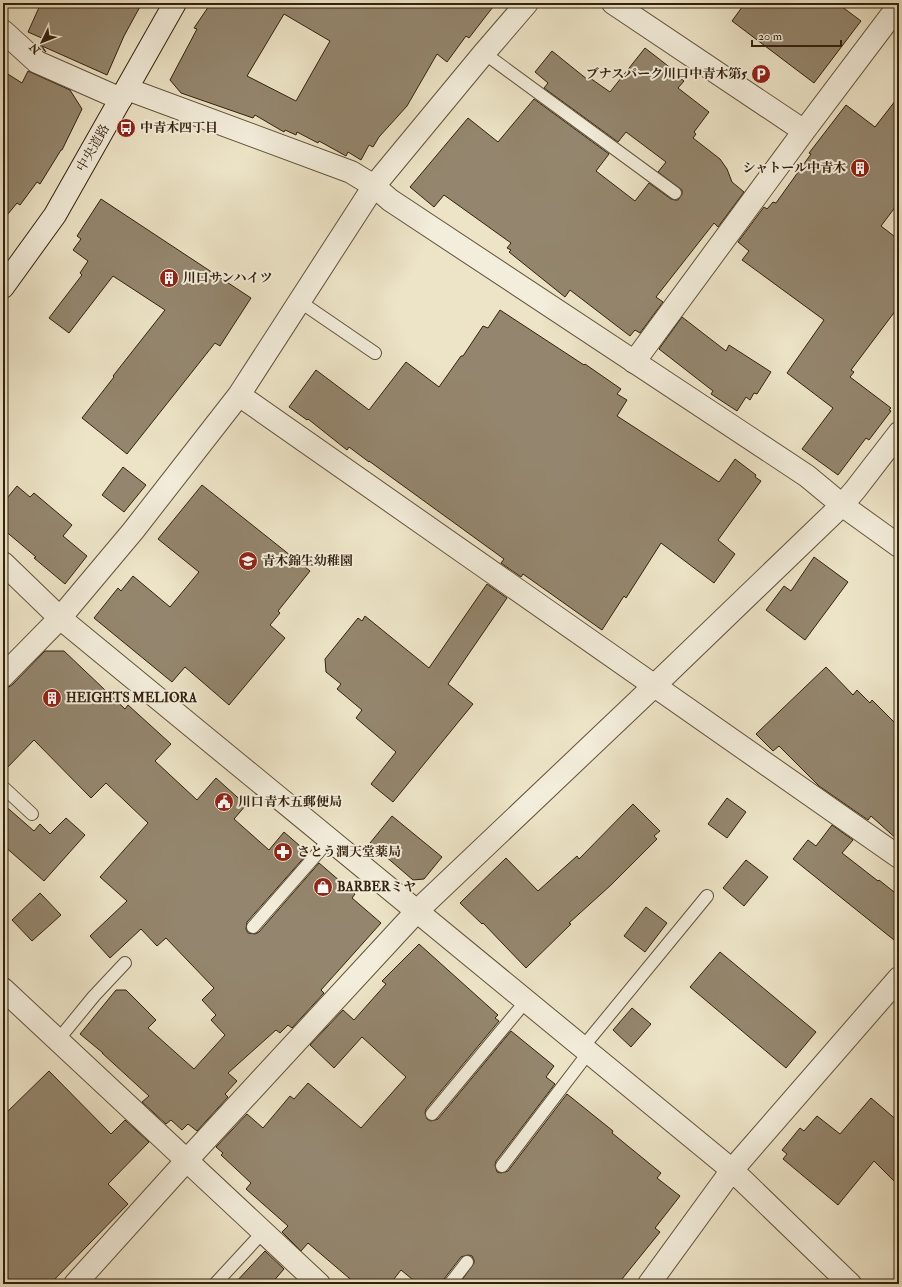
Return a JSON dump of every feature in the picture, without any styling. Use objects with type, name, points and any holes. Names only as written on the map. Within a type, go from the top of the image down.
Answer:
[{"type":"street","name":"中央道路","points":[[3,287],[55,215],[175,3]]},
{"type":"street","points":[[3,676],[60,618],[133,532],[239,394],[374,186],[527,3]]},
{"type":"street","points":[[613,3],[804,131]]},
{"type":"street","points":[[634,362],[899,5]]},
{"type":"street","points":[[3,31],[37,62],[124,94],[351,172],[374,186],[390,200],[807,476],[842,505],[899,546]]},
{"type":"street","points":[[239,394],[899,857]]},
{"type":"street","points":[[75,1284],[187,1160],[417,911],[842,505],[899,433]]},
{"type":"street","points":[[3,563],[60,618],[732,1170],[850,1284]]},
{"type":"street","points":[[649,1284],[732,1170],[899,978]]},
{"type":"street","points":[[3,989],[320,1284]]},
{"type":"lane","points":[[484,53],[675,193]]},
{"type":"lane","points":[[300,301],[376,352]]},
{"type":"lane","points":[[3,787],[32,814]]},
{"type":"lane","points":[[253,927],[330,839]]},
{"type":"lane","points":[[502,1166],[586,1050],[707,896]]},
{"type":"lane","points":[[58,1040],[94,996],[125,963]]},
{"type":"lane","points":[[432,1114],[526,1001]]},
{"type":"lane","points":[[215,1284],[263,1232]]},
{"type":"lane","points":[[450,1284],[467,1262]]},
{"type":"building","points":[[41,3],[142,3],[124,36],[107,75],[42,46],[46,52],[40,47],[44,39],[28,32]]},
{"type":"building","points":[[211,3],[496,3],[469,38],[466,36],[447,62],[437,54],[407,106],[379,137],[373,147],[369,145],[361,160],[348,152],[346,156],[319,141],[318,143],[297,132],[296,135],[285,130],[284,132],[255,115],[253,118],[181,93],[170,80],[197,29],[194,28]],"holes":[[[284,14],[330,41],[296,101],[247,76]]]},
{"type":"building","points":[[745,3],[837,3],[861,21],[814,83],[732,21]]},
{"type":"building","points":[[645,48],[672,69],[671,71],[684,81],[678,88],[709,112],[694,132],[696,134],[693,138],[720,159],[727,169],[732,182],[744,192],[718,227],[714,223],[656,297],[663,302],[640,333],[635,330],[630,336],[570,290],[565,297],[509,252],[511,250],[507,248],[511,243],[444,195],[434,207],[410,187],[468,118],[498,142],[534,99],[609,154],[596,171],[635,201],[649,183],[671,199],[678,200],[682,194],[682,190],[658,172],[666,162],[626,132],[618,142],[544,88],[548,83],[535,72],[552,51],[588,80],[590,78],[610,92]]},
{"type":"building","points":[[3,71],[22,83],[28,71],[70,90],[82,109],[62,150],[40,184],[37,182],[20,205],[17,203],[3,220]]},
{"type":"building","points":[[899,96],[899,202],[881,226],[899,240],[899,306],[851,370],[854,372],[850,377],[891,408],[889,410],[891,411],[869,440],[866,438],[838,475],[802,449],[833,408],[787,373],[824,320],[742,260],[749,251],[738,242],[764,207],[767,209],[773,202],[776,203],[811,154],[809,153],[846,105],[875,127]]},
{"type":"building","points":[[101,199],[251,298],[220,346],[215,343],[127,454],[82,418],[165,310],[113,276],[69,333],[49,318],[82,275],[80,273],[88,261],[73,250],[81,239],[77,236]]},
{"type":"building","points":[[500,310],[584,365],[585,364],[621,389],[617,394],[627,400],[617,416],[719,482],[735,459],[756,475],[755,477],[761,481],[718,540],[735,554],[714,583],[661,543],[626,598],[624,596],[602,630],[523,574],[521,577],[501,563],[504,559],[369,461],[349,447],[347,450],[308,419],[307,420],[289,407],[316,370],[369,410],[406,362],[439,387],[461,356],[463,356],[483,326],[488,328]]},
{"type":"building","points":[[682,317],[726,351],[729,345],[771,372],[757,394],[754,393],[750,400],[746,397],[737,411],[711,394],[713,391],[659,349]]},
{"type":"building","points":[[123,467],[146,485],[124,512],[102,495]]},
{"type":"building","points":[[202,485],[310,571],[278,611],[280,613],[270,625],[285,638],[229,705],[185,667],[172,682],[94,618],[118,588],[121,591],[133,576],[170,607],[199,572],[158,539]]},
{"type":"building","points":[[17,486],[30,497],[34,493],[72,525],[63,536],[87,556],[65,584],[3,529],[3,503]]},
{"type":"building","points":[[814,557],[848,582],[805,640],[766,610],[784,586],[791,591]]},
{"type":"building","points":[[487,584],[507,598],[448,684],[473,704],[393,802],[371,784],[396,752],[356,718],[362,710],[337,689],[341,684],[326,672],[325,659],[358,618],[362,621],[365,616],[429,668]]},
{"type":"building","points":[[45,651],[64,651],[125,709],[128,705],[171,744],[155,761],[197,800],[216,778],[246,805],[234,819],[269,850],[284,832],[308,853],[247,922],[246,929],[248,933],[255,934],[259,932],[319,863],[355,894],[352,898],[381,923],[321,990],[324,993],[292,1028],[288,1025],[280,1033],[276,1030],[228,1073],[237,1081],[225,1094],[228,1097],[197,1131],[188,1124],[182,1130],[171,1120],[166,1124],[142,1102],[149,1096],[103,1053],[80,1034],[116,990],[126,990],[156,1020],[148,1028],[194,1069],[225,1035],[211,1020],[216,1015],[202,1000],[214,988],[166,938],[157,946],[141,929],[110,958],[90,936],[127,901],[100,877],[148,823],[106,783],[91,798],[34,740],[3,772],[3,688],[7,688],[12,685]]},
{"type":"building","points":[[826,667],[853,695],[857,690],[870,703],[872,700],[899,727],[899,841],[871,816],[868,820],[819,786],[779,746],[773,751],[756,734]]},
{"type":"building","points":[[727,798],[746,812],[727,838],[708,824]]},
{"type":"building","points":[[3,804],[34,831],[40,824],[50,834],[66,818],[85,835],[44,881],[3,845]]},
{"type":"building","points":[[633,804],[660,831],[654,836],[657,839],[611,885],[569,923],[571,924],[526,968],[483,923],[482,924],[460,903],[506,858],[538,891],[577,856],[579,859]]},
{"type":"building","points":[[392,816],[442,857],[424,879],[413,880],[370,843]]},
{"type":"building","points":[[832,825],[853,840],[842,853],[899,896],[899,944],[793,859],[808,840],[816,846]]},
{"type":"building","points":[[746,860],[768,877],[744,906],[723,888]]},
{"type":"building","points":[[40,893],[61,915],[32,941],[12,920]]},
{"type":"building","points":[[646,907],[667,923],[645,952],[624,936]]},
{"type":"building","points":[[419,944],[498,1015],[495,1018],[499,1021],[426,1109],[425,1113],[427,1119],[431,1121],[438,1119],[511,1031],[554,1066],[546,1077],[555,1084],[496,1161],[495,1165],[497,1172],[501,1173],[508,1171],[567,1094],[613,1131],[612,1133],[661,1173],[657,1178],[680,1196],[655,1228],[660,1232],[618,1284],[459,1284],[474,1263],[472,1256],[468,1255],[461,1257],[444,1279],[443,1284],[418,1284],[401,1270],[390,1284],[356,1284],[308,1243],[301,1251],[282,1232],[288,1226],[246,1189],[251,1183],[221,1155],[223,1153],[216,1147],[247,1114],[263,1128],[290,1096],[294,1099],[308,1083],[361,1128],[406,1077],[362,1037],[334,1068],[310,1045],[343,1010],[354,1020],[386,984],[382,981]]},
{"type":"building","points":[[720,952],[816,1032],[786,1068],[690,987]]},
{"type":"building","points":[[632,1008],[651,1024],[631,1047],[613,1030]]},
{"type":"building","points":[[49,1071],[111,1134],[125,1120],[149,1142],[108,1184],[128,1204],[50,1284],[3,1284],[3,1116]]},
{"type":"building","points":[[871,1098],[899,1122],[899,1186],[874,1161],[838,1205],[783,1159],[787,1154],[782,1150],[800,1128],[804,1131],[817,1116],[840,1134]]},
{"type":"building","points":[[265,1251],[284,1269],[271,1284],[234,1284]]},
{"type":"place","name":"ブナスパーク川口中青木第5","points":[[761,74]]},
{"type":"place","name":"中青木四丁目","points":[[126,128]]},
{"type":"place","name":"シャトール中青木","points":[[860,168]]},
{"type":"place","name":"川口サンハイツ","points":[[169,278]]},
{"type":"place","name":"青木錦生幼稚園","points":[[248,561]]},
{"type":"place","name":"HEIGHTS MELIORA","points":[[52,698]]},
{"type":"place","name":"川口青木五郵便局","points":[[224,802]]},
{"type":"place","name":"さとう潤天堂薬局","points":[[283,852]]},
{"type":"place","name":"BARBERミヤ","points":[[323,887]]}]
